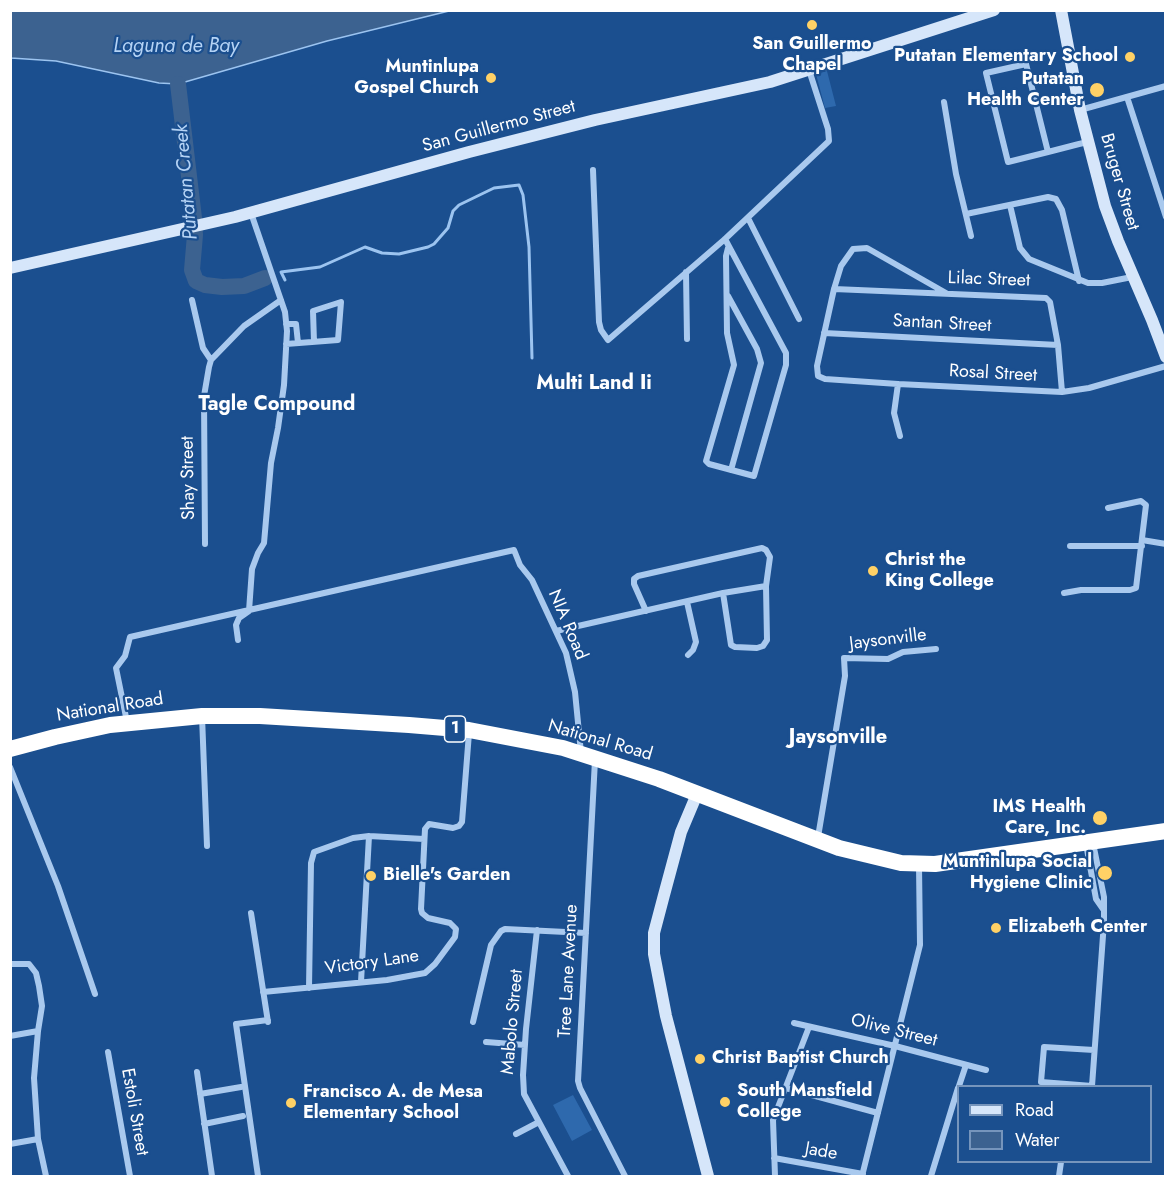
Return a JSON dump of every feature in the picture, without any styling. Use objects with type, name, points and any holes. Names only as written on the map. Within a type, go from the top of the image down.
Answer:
[{"type":"highway","name":"National Road","points":[[10,749],[64,735],[127,723],[202,716],[260,716],[409,724],[469,730],[547,744],[588,755],[818,841],[892,862],[919,865],[1166,831]]},
{"type":"main road","name":"San Guillermo Street","points":[[10,268],[200,225],[595,120],[770,82],[994,10]]},
{"type":"main road","name":"Bruger Street","points":[[1061,10],[1080,110],[1105,206],[1166,357]]},
{"type":"main road","points":[[697,794],[681,832],[664,895],[654,933],[654,954],[666,1016],[708,1176]]},
{"type":"street","points":[[1048,152],[1026,64],[986,73],[1008,162],[1048,152],[1088,142]]},
{"type":"street","points":[[593,170],[599,322],[608,340],[726,239],[829,141],[828,129],[809,70]]},
{"type":"street","points":[[1080,110],[1166,86]]},
{"type":"street","points":[[1127,97],[1166,218]]},
{"type":"street","points":[[944,102],[956,174],[971,236]]},
{"type":"street","points":[[966,214],[1048,197],[1056,199],[1060,203],[1079,281]]},
{"type":"street","points":[[1010,205],[1020,248],[1026,256],[1079,281],[1095,284],[1132,277]]},
{"type":"street","points":[[237,640],[237,621],[249,611],[252,569],[264,543],[271,463],[284,385],[286,344],[286,324],[281,300],[251,212]]},
{"type":"street","points":[[748,218],[800,319]]},
{"type":"street","points":[[726,239],[728,248],[781,340],[786,359],[756,475],[753,477],[709,464],[706,461],[734,365],[727,338],[726,256],[728,248]]},
{"type":"street","points":[[824,333],[834,289],[848,255],[853,249],[867,248],[946,293]]},
{"type":"street","points":[[686,272],[687,339]]},
{"type":"street","name":"Lilac Street","points":[[834,289],[1049,299],[1058,345],[1062,392]]},
{"type":"street","points":[[727,294],[757,348],[761,363],[731,470]]},
{"type":"street","points":[[192,300],[203,348],[211,360],[244,326],[281,300]]},
{"type":"street","points":[[286,344],[297,343],[314,342],[338,340],[341,302],[313,311],[314,342]]},
{"type":"street","points":[[286,324],[297,324],[297,343]]},
{"type":"street","name":"Santan Street","points":[[824,333],[1058,345]]},
{"type":"street","name":"Rosal Street","points":[[824,333],[817,366],[818,376],[825,379],[1062,392],[1089,388],[1166,366]]},
{"type":"street","name":"Shay Street","points":[[205,544],[204,396],[211,360]]},
{"type":"street","points":[[898,384],[894,413],[900,436]]},
{"type":"street","points":[[1064,593],[1081,590],[1135,589],[1147,508],[1142,501],[1108,508]]},
{"type":"street","points":[[1070,546],[1166,544]]},
{"type":"street","points":[[646,610],[634,584],[634,579],[638,576],[762,548],[770,557],[766,586],[767,639],[763,645],[757,648],[731,645],[723,593]]},
{"type":"street","name":"NIA Road","points":[[249,611],[514,550],[520,565],[532,580],[572,673],[588,755]]},
{"type":"street","points":[[556,632],[723,593],[766,586]]},
{"type":"street","points":[[687,602],[696,642],[688,655]]},
{"type":"street","points":[[127,723],[116,668],[125,656],[130,637],[249,611]]},
{"type":"street","name":"Jaysonville","points":[[818,841],[845,676],[844,658],[890,659],[903,652],[936,649]]},
{"type":"street","points":[[202,716],[207,846]]},
{"type":"street","points":[[309,987],[312,857],[314,852],[353,838],[369,836],[424,839],[427,825],[453,828],[459,826],[462,822],[469,730]]},
{"type":"street","name":"Tree Lane Avenue","points":[[588,755],[586,933],[578,1080],[625,1176]]},
{"type":"street","points":[[10,767],[58,886],[95,994]]},
{"type":"street","points":[[361,982],[369,836]]},
{"type":"street","name":"Victory Lane","points":[[263,992],[387,980],[425,973],[435,964],[455,937],[456,929],[428,918],[421,909],[424,839]]},
{"type":"street","points":[[1089,842],[1104,897],[1092,1085]]},
{"type":"street","points":[[863,1175],[920,945],[919,865]]},
{"type":"street","points":[[251,913],[268,1021],[236,1024],[258,1176]]},
{"type":"street","points":[[473,1022],[493,939],[501,931],[505,929],[586,933]]},
{"type":"street","name":"Mabolo Street","points":[[537,930],[525,1045],[524,1094],[568,1176]]},
{"type":"street","points":[[10,964],[29,964],[36,973],[42,1006],[34,1078],[38,1139],[46,1176]]},
{"type":"street","name":"Olive Street","points":[[794,1023],[986,1070]]},
{"type":"street","points":[[775,1176],[773,1120],[809,1026]]},
{"type":"street","points":[[10,1036],[38,1031]]},
{"type":"street","points":[[486,1042],[525,1045]]},
{"type":"street","points":[[1072,1085],[1041,1082],[1044,1047],[1094,1050]]},
{"type":"street","name":"Estoli Street","points":[[108,1052],[130,1176]]},
{"type":"street","points":[[960,1085],[966,1065]]},
{"type":"street","points":[[197,1072],[212,1176]]},
{"type":"street","points":[[200,1094],[241,1087]]},
{"type":"street","points":[[786,1088],[879,1113]]},
{"type":"street","points":[[931,1176],[957,1093]]},
{"type":"street","points":[[204,1124],[243,1116]]},
{"type":"street","points":[[516,1134],[539,1122]]},
{"type":"street","points":[[10,1144],[38,1139]]},
{"type":"street","name":"Jade","points":[[774,1158],[863,1175]]},
{"type":"shaded area","points":[[827,71],[836,106],[825,108],[816,74]]},
{"type":"shaded area","points":[[573,1095],[592,1130],[572,1141],[553,1105]]},
{"type":"water","name":"Laguna de Bay","points":[[10,11],[449,11],[327,41],[178,84],[159,83],[56,61],[11,58]]},
{"type":"waterway","name":"Putatan Creek","points":[[178,84],[194,218],[192,270],[196,281],[205,285],[222,287],[244,286],[265,278]]},
{"type":"waterway","points":[[285,280],[281,272],[320,267],[365,247],[382,253],[399,254],[428,247],[434,244],[448,228],[453,211],[459,205],[494,188],[519,185],[523,195],[529,247],[532,358]]},
{"type":"place","name":"San Guillermo Chapel","points":[[812,25]]},
{"type":"place","name":"Putatan Elementary School","points":[[1130,57]]},
{"type":"place","name":"Muntinlupa Gospel Church","points":[[491,78]]},
{"type":"place","name":"Putatan Health Center","points":[[1097,90]]},
{"type":"place","name":"Christ the King College","points":[[873,571]]},
{"type":"place","name":"IMS Health Care, Inc.","points":[[1100,818]]},
{"type":"place","name":"Muntinlupa Social Hygiene Clinic","points":[[1105,873]]},
{"type":"place","name":"Bielle's Garden","points":[[371,876]]},
{"type":"place","name":"Elizabeth Center","points":[[996,928]]},
{"type":"place","name":"Christ Baptist Church","points":[[700,1059]]},
{"type":"place","name":"South Mansfield College","points":[[725,1102]]},
{"type":"place","name":"Francisco A. de Mesa Elementary School","points":[[291,1103]]},
{"type":"district","name":"Multi Land Ii","points":[[594,384]]},
{"type":"district","name":"Tagle Compound","points":[[277,405]]},
{"type":"district","name":"Jaysonville","points":[[838,738]]}]
